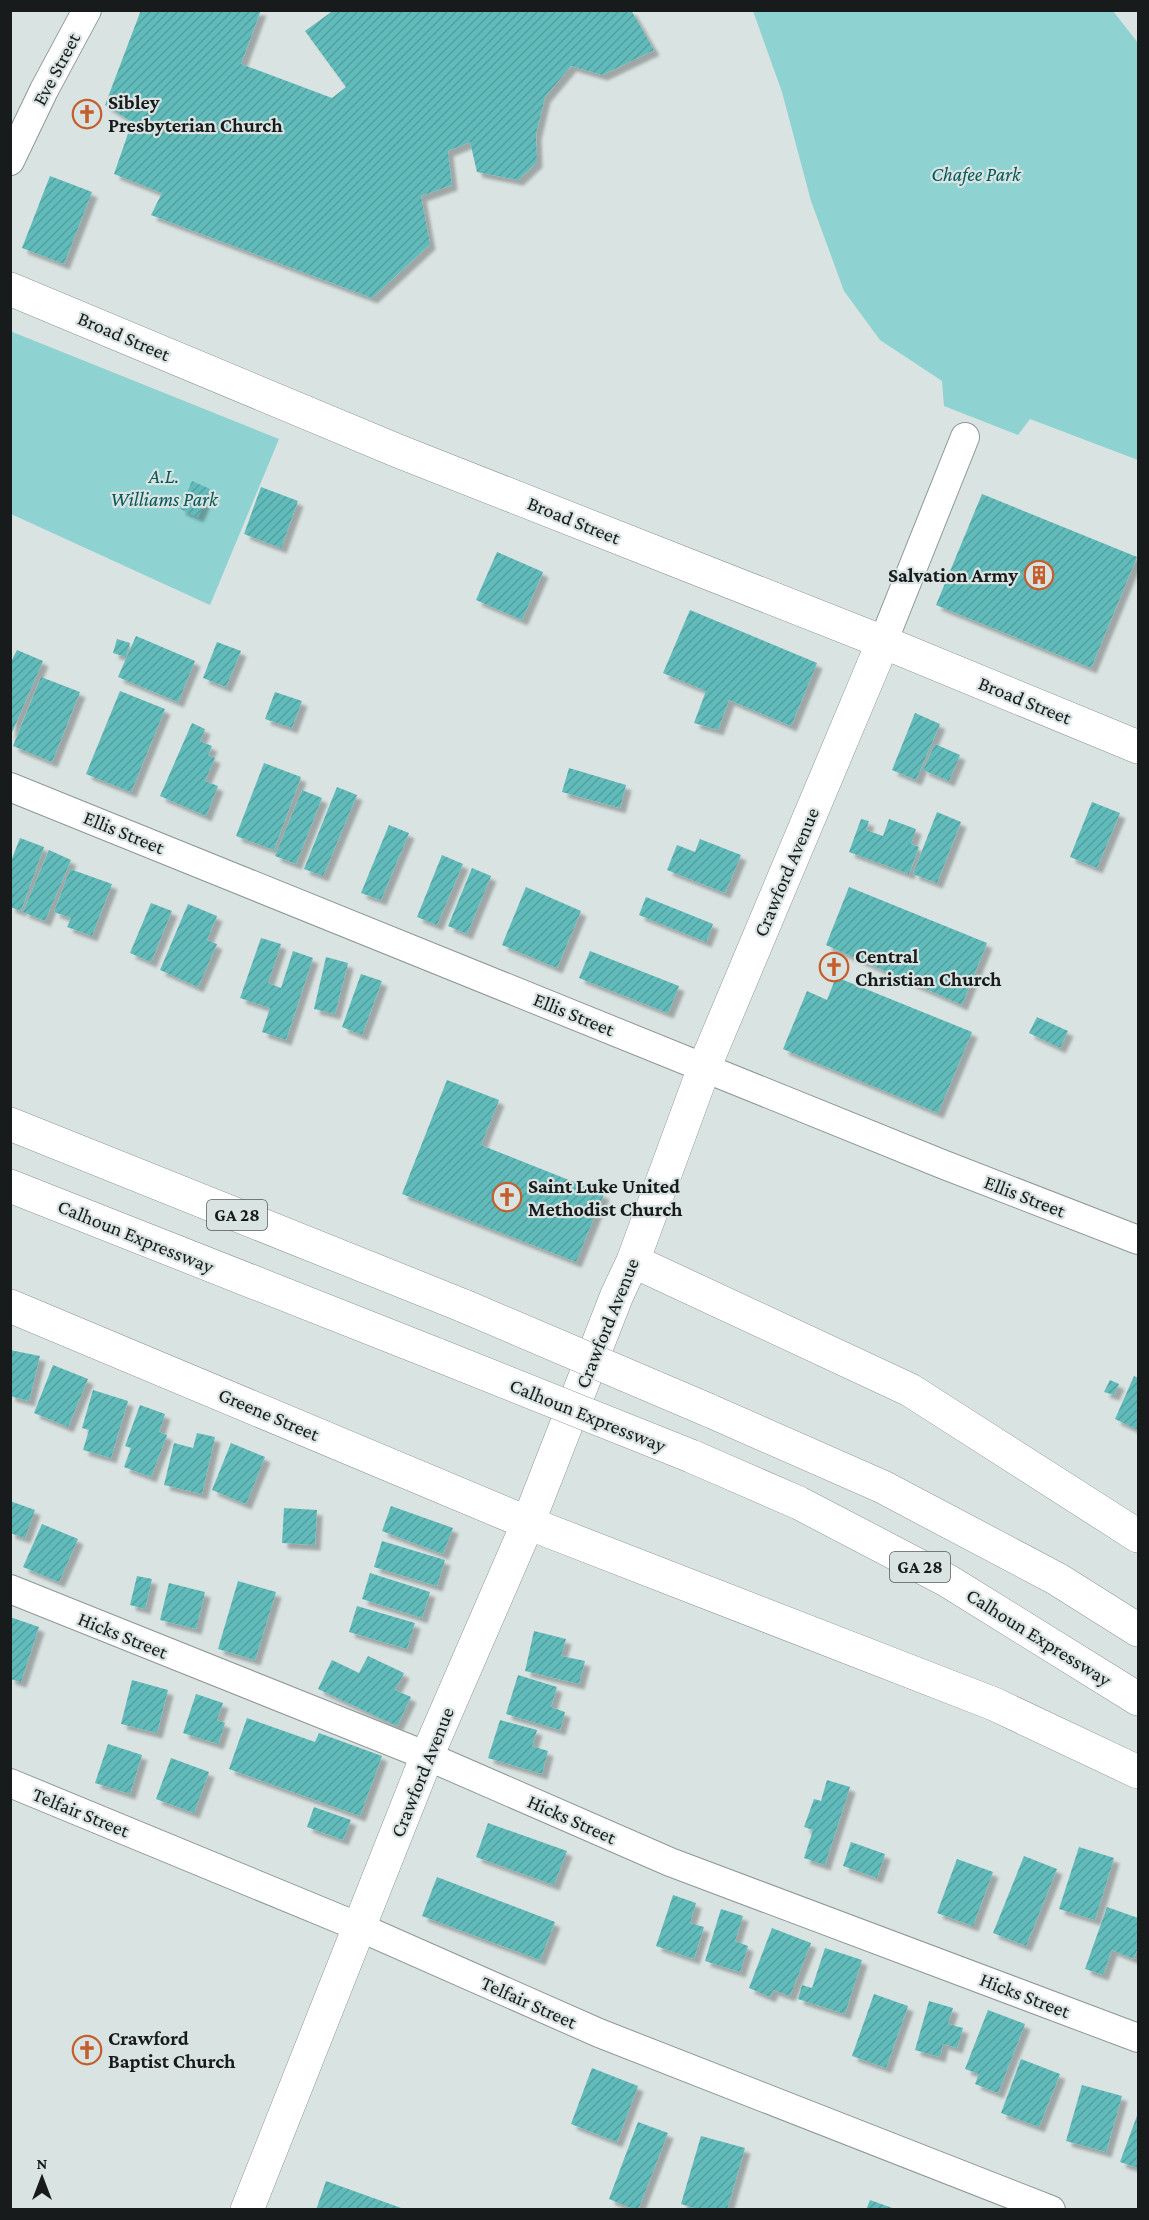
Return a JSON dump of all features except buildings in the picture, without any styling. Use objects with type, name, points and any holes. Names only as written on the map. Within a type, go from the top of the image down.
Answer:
[{"type":"main road","name":"Broad Street","points":[[10,289],[398,451],[883,642],[1138,747]]},
{"type":"main road","name":"Crawford Avenue","points":[[247,2210],[427,1756],[528,1523],[617,1295],[633,1261],[704,1068],[883,642]]},
{"type":"main road","name":"GA 28","points":[[10,1124],[464,1306],[883,1487],[1057,1579],[1138,1630]]},
{"type":"main road","name":"Calhoun Expressway","points":[[10,1186],[691,1456],[799,1503],[948,1581],[1138,1699]]},
{"type":"main road","points":[[633,1261],[910,1390],[1138,1536]]},
{"type":"main road","name":"Greene Street","points":[[10,1306],[528,1523],[994,1704],[1138,1772]]},
{"type":"street","name":"Eve Street","points":[[10,161],[44,90],[87,10]]},
{"type":"street","name":"Crawford Avenue","points":[[883,642],[965,437]]},
{"type":"street","name":"Ellis Street","points":[[10,787],[942,1164],[1138,1240]]},
{"type":"street","name":"Hicks Street","points":[[10,1589],[427,1756],[670,1862],[1138,2038]]},
{"type":"street","name":"Telfair Street","points":[[10,1783],[359,1927],[599,2033],[1052,2210]]},
{"type":"green space","name":"Chafee Park","points":[[753,11],[1113,11],[1138,43],[1138,460],[1030,419],[1018,435],[944,406],[942,381],[880,340],[844,291],[811,201],[782,92]]},
{"type":"green space","name":"A.L. Williams Park","points":[[10,331],[279,439],[210,605],[11,514]]},
{"type":"place","name":"Sibley Presbyterian Church","points":[[87,114]]},
{"type":"place","name":"Salvation Army","points":[[1039,575]]},
{"type":"place","name":"Central Christian Church","points":[[834,967]]},
{"type":"place","name":"Saint Luke United Methodist Church","points":[[507,1197]]},
{"type":"place","name":"Crawford Baptist Church","points":[[87,2050]]}]
